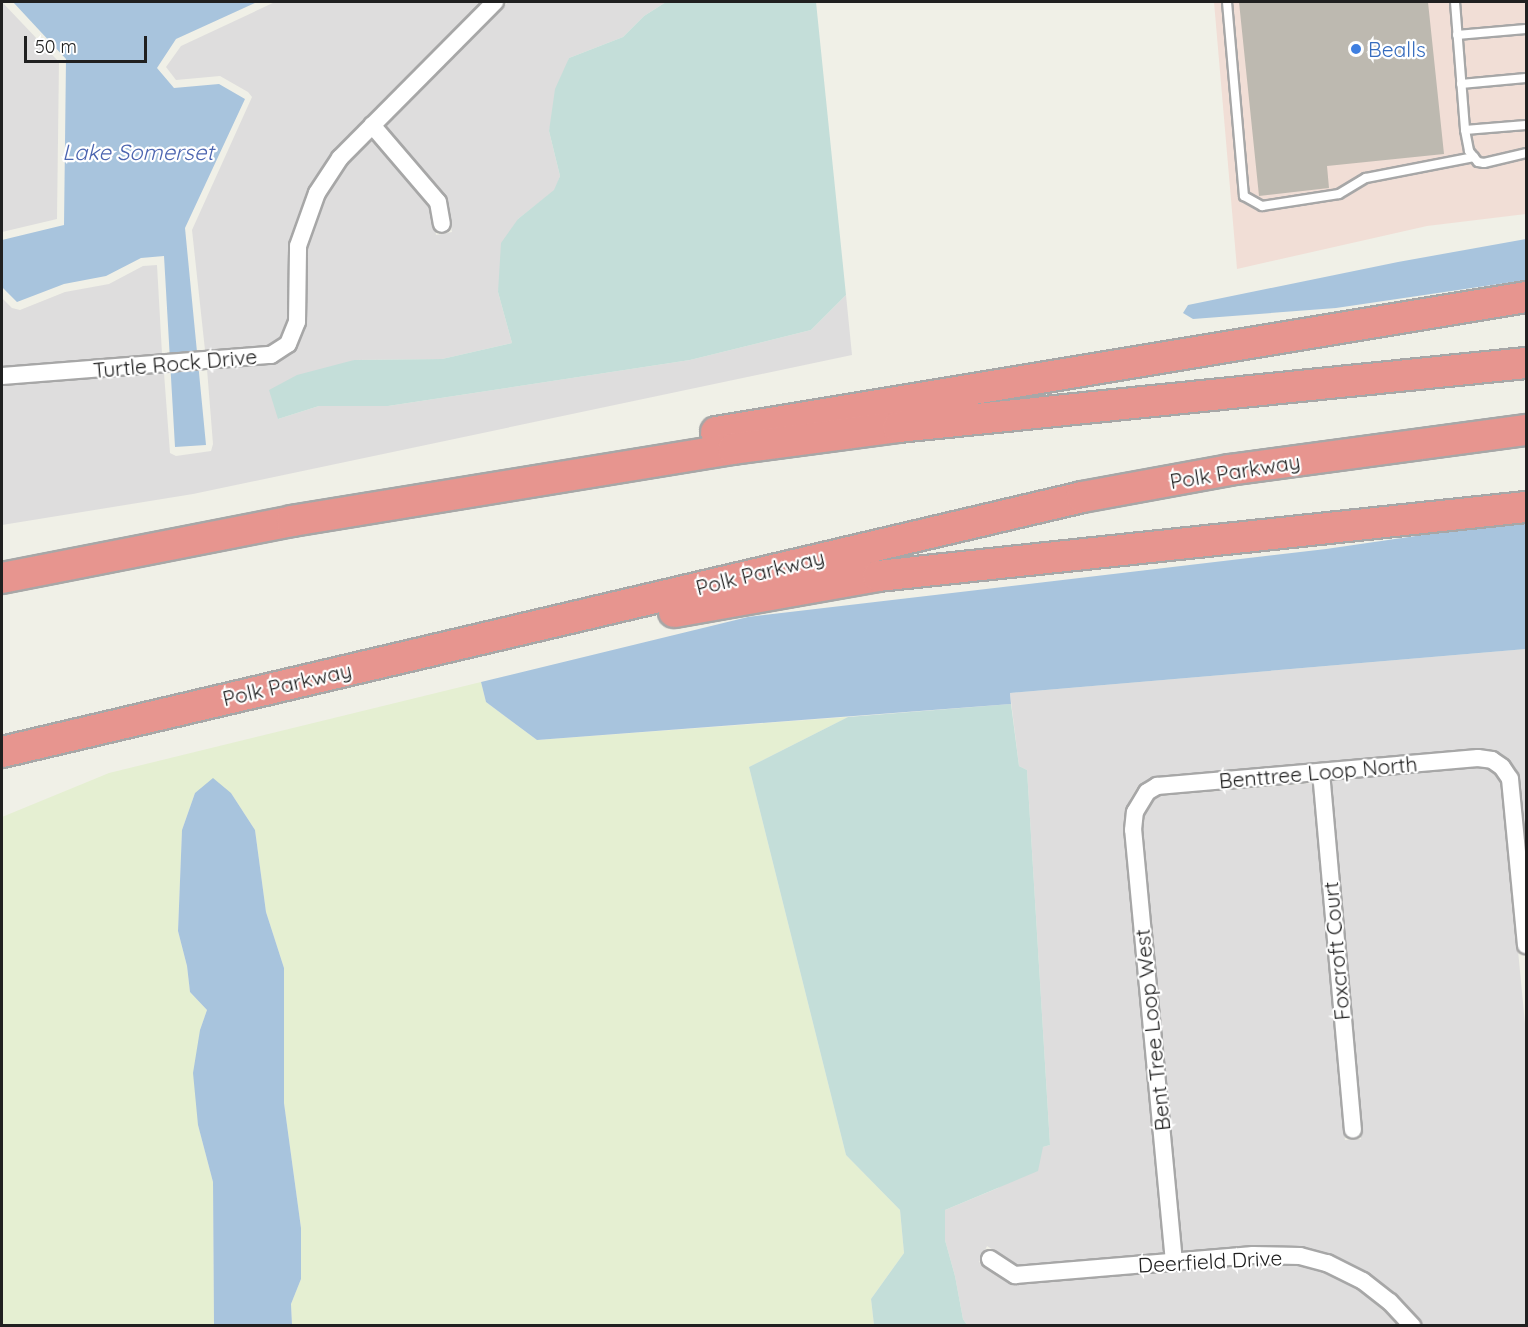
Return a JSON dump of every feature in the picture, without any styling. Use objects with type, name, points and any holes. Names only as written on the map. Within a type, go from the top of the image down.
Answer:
[{"type":"highway","points":[[292,521],[404,489],[799,417],[1527,297]]},
{"type":"highway","points":[[2,578],[292,521],[532,480],[898,427],[1527,363]]},
{"type":"highway","name":"Polk Parkway","points":[[2,753],[197,704],[341,673],[859,548],[1082,497],[1229,470],[1527,430]]},
{"type":"highway","points":[[341,673],[404,667],[740,599],[878,576],[1527,507]]},
{"type":"street","name":"Turtle Rock Drive","points":[[2,376],[271,355],[288,344],[297,322],[298,246],[317,193],[340,158],[495,2]]},
{"type":"street","points":[[372,125],[438,202],[442,224]]},
{"type":"street","name":"Benttree Loop North","points":[[1141,799],[1157,786],[1478,758],[1498,763],[1510,779],[1527,945]]},
{"type":"street","name":"Foxcroft Court","points":[[1321,772],[1353,1130]]},
{"type":"street","name":"Bent Tree Loop West","points":[[1141,799],[1135,812],[1133,830],[1174,1262]]},
{"type":"street","name":"Deerfield Drive","points":[[990,1259],[1015,1275],[1253,1255],[1300,1256],[1327,1263],[1363,1281],[1390,1302],[1412,1326]]},
{"type":"lane","points":[[1227,2],[1244,196],[1262,206],[1339,194],[1366,178],[1474,157]]},
{"type":"lane","points":[[1455,2],[1465,130],[1469,151],[1478,162],[1484,163],[1527,153]]},
{"type":"lane","points":[[1457,35],[1527,29]]},
{"type":"lane","points":[[1461,84],[1527,78]]},
{"type":"lane","points":[[1465,130],[1527,125]]},
{"type":"shaded area","points":[[2,2],[59,62],[57,219],[2,232]]},
{"type":"shaded area","points":[[275,2],[481,2],[334,151],[310,189],[290,242],[288,319],[281,337],[268,345],[205,350],[192,230],[252,97],[248,92],[220,76],[176,80],[166,67],[181,46]]},
{"type":"shaded area","points":[[508,2],[666,2],[644,16],[623,37],[569,58],[549,131],[560,176],[555,190],[518,219],[498,292],[512,343],[442,359],[354,360],[278,419],[319,406],[388,406],[690,360],[811,330],[846,295],[852,355],[193,494],[2,525],[2,386],[164,373],[170,453],[176,456],[211,451],[213,444],[207,369],[272,364],[296,348],[305,322],[306,248],[325,198],[346,165],[372,138],[430,206],[436,235],[452,232],[444,195],[384,126]]},
{"type":"shaded area","points":[[666,2],[816,2],[846,295],[811,330],[690,360],[388,406],[319,406],[278,419],[269,390],[297,375],[354,360],[442,359],[512,343],[498,292],[501,243],[518,219],[554,190],[560,176],[549,131],[555,89],[569,58],[623,37],[644,16]]},
{"type":"shaded area","points":[[1214,2],[1526,2],[1526,214],[1427,226],[1237,269]]},
{"type":"shaded area","points":[[157,265],[162,354],[2,366],[2,298],[12,308],[20,310],[65,292],[109,284],[143,266]]},
{"type":"shaded area","points":[[1526,649],[1526,856],[1518,778],[1509,759],[1496,750],[1477,748],[1156,777],[1138,786],[1130,799],[1124,830],[1165,1253],[1017,1265],[987,1246],[979,1262],[1016,1284],[1253,1264],[1300,1266],[1325,1272],[1359,1290],[1400,1325],[967,1325],[963,1319],[945,1240],[945,1210],[998,1188],[1043,1147],[1050,1145],[1027,770],[1019,766],[1010,693]]},
{"type":"shaded area","points":[[1011,704],[1019,766],[1027,770],[1050,1145],[1043,1147],[1038,1171],[945,1210],[945,1240],[963,1319],[967,1325],[874,1325],[871,1299],[904,1253],[900,1210],[846,1155],[749,767],[848,717]]},
{"type":"shaded area","points":[[1478,767],[1489,769],[1502,783],[1526,1034],[1526,1325],[1423,1325],[1395,1295],[1366,1273],[1331,1254],[1301,1247],[1252,1245],[1182,1252],[1141,830],[1143,815],[1148,805],[1159,796],[1313,783],[1345,1140],[1361,1139],[1330,781]]},
{"type":"green space","points":[[481,682],[486,702],[537,740],[848,717],[749,767],[846,1155],[900,1210],[904,1253],[871,1299],[874,1325],[292,1325],[291,1304],[301,1279],[301,1228],[284,1103],[284,968],[266,912],[255,830],[231,793],[195,793],[182,830],[178,931],[187,966],[190,992],[207,1010],[200,1030],[198,1125],[213,1182],[214,1325],[2,1325],[2,817],[109,773]]},
{"type":"water","name":"Lake Somerset","points":[[13,2],[257,2],[176,39],[157,68],[174,88],[219,84],[245,99],[185,228],[206,445],[175,447],[164,256],[141,258],[106,276],[64,284],[17,302],[2,287],[2,240],[64,225],[66,59]]},
{"type":"water","points":[[1526,239],[1526,280],[1336,308],[1193,319],[1183,313],[1188,305],[1398,262]]},
{"type":"water","points":[[1526,520],[1526,649],[1010,693],[1011,704],[537,740],[486,702],[481,682],[748,617],[1326,549]]},
{"type":"water","points":[[213,778],[231,793],[255,830],[266,912],[284,968],[284,1103],[301,1228],[301,1279],[291,1304],[292,1325],[214,1325],[213,1182],[198,1125],[193,1073],[200,1030],[207,1010],[190,992],[187,966],[178,931],[182,830],[195,793]]},
{"type":"building","points":[[1239,2],[1428,2],[1444,154],[1327,166],[1329,188],[1259,196]]},
{"type":"place","name":"Bealls","points":[[1356,49]]}]
